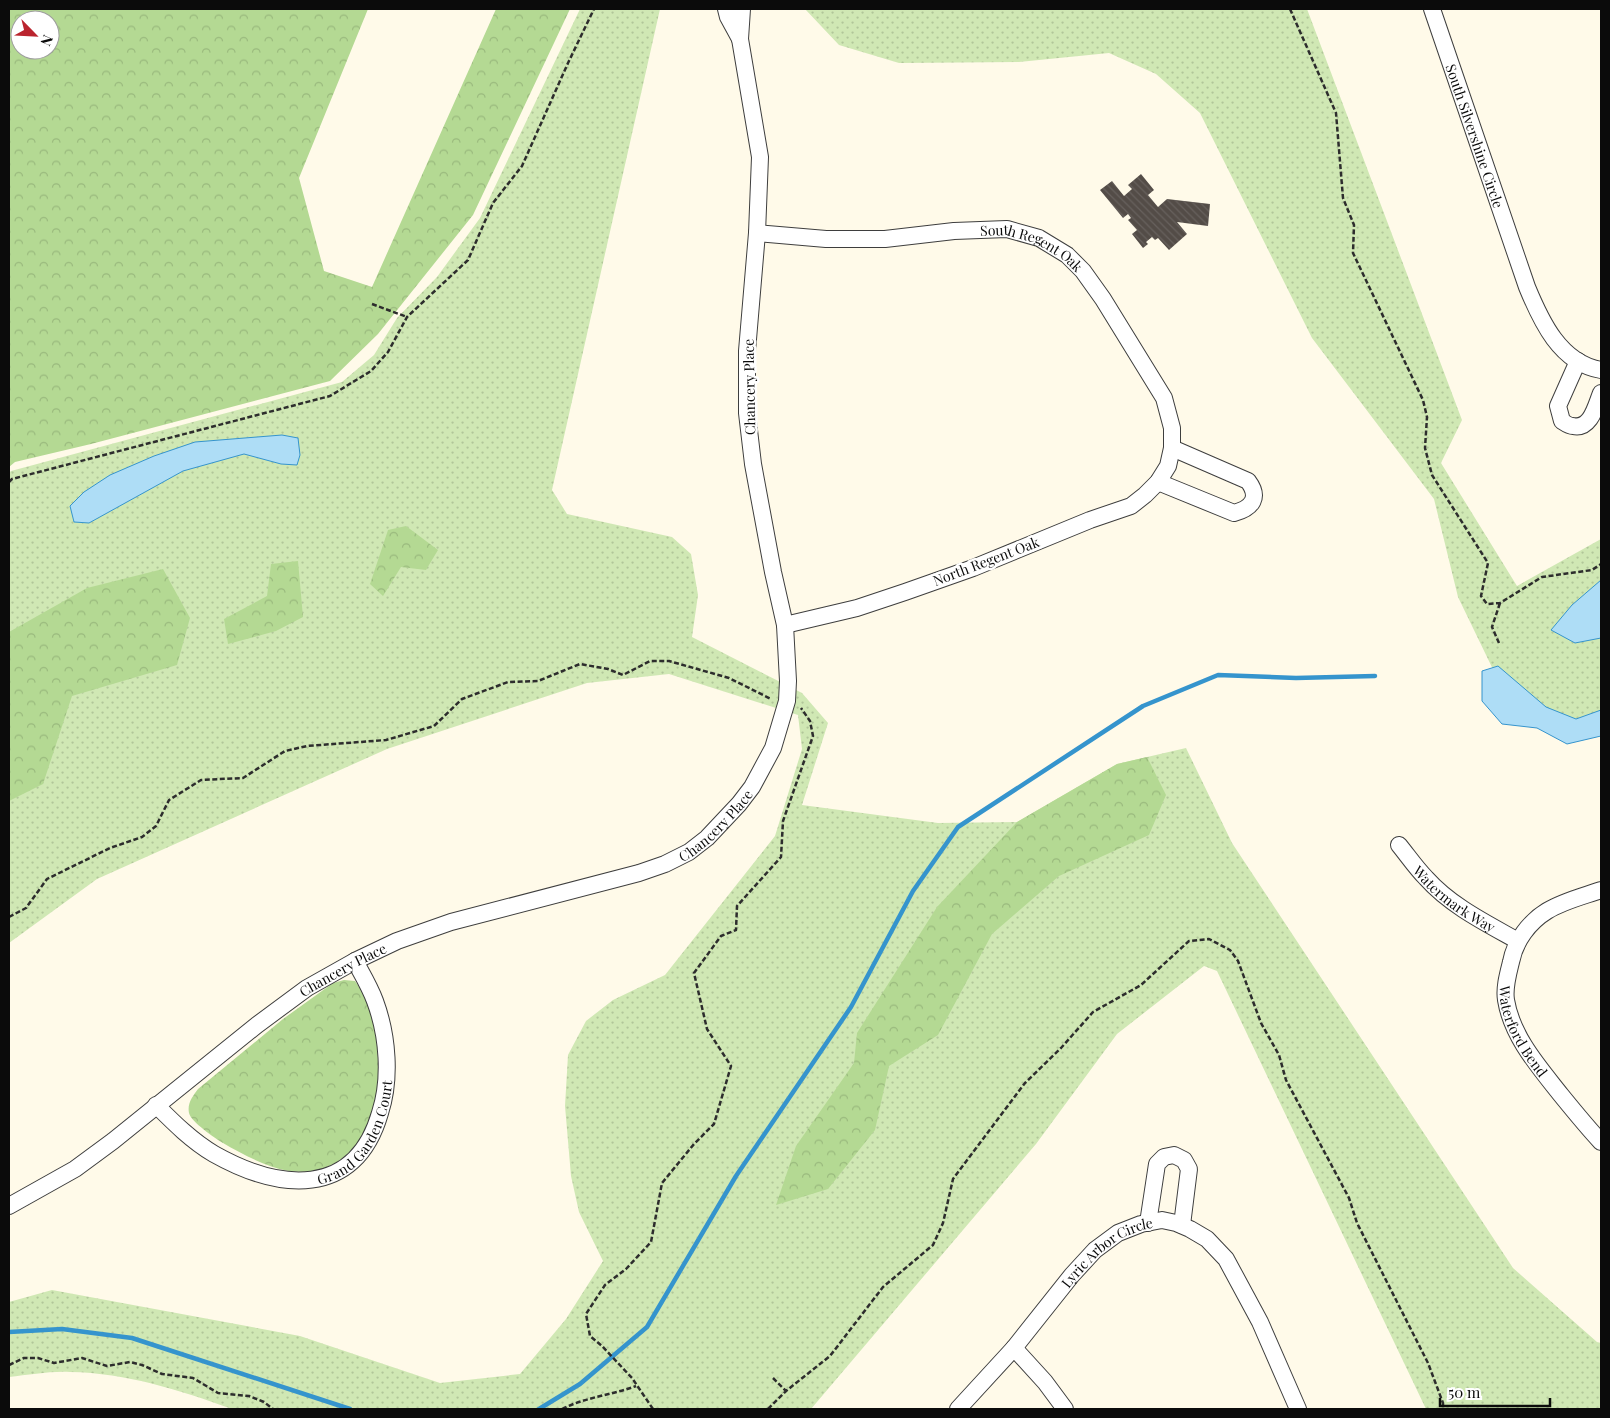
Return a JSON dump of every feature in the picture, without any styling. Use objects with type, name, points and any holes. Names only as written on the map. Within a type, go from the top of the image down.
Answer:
[{"type":"street","name":"Chancery Place","points":[[726,9],[728,17],[740,39]]},
{"type":"street","name":"Chancery Place","points":[[9,1206],[75,1169],[307,988],[355,961],[397,941],[451,922],[639,873],[665,864],[689,852],[723,823],[752,787],[773,748],[787,701],[788,681],[786,625],[773,572],[753,464],[747,413],[747,351],[757,233],[760,157],[740,39],[742,9]]},
{"type":"street","name":"South Silvershine Circle","points":[[1432,9],[1518,262],[1537,312],[1562,349],[1578,361],[1601,370]]},
{"type":"street","name":"South Regent Oak","points":[[757,233],[826,240],[886,239],[954,231],[1007,229],[1039,238],[1067,255],[1083,271],[1103,299],[1164,398],[1172,428],[1172,448],[1168,466]]},
{"type":"street","points":[[1578,361],[1558,406],[1562,421],[1572,426],[1588,422],[1601,393]]},
{"type":"street","points":[[1158,482],[1234,513],[1249,507],[1254,498],[1254,490],[1248,481],[1172,448]]},
{"type":"street","name":"North Regent Oak","points":[[786,625],[856,608],[973,568],[1090,520],[1131,506],[1158,482],[1168,466]]},
{"type":"street","name":"Watermark Way","points":[[1399,845],[1426,878],[1444,895],[1465,911],[1518,941]]},
{"type":"street","name":"Waterford Bend","points":[[1601,890],[1548,910],[1530,923],[1518,941],[1510,963],[1506,999],[1514,1025],[1524,1045],[1543,1072],[1601,1142]]},
{"type":"street","name":"Grand Garden Court","points":[[156,1105],[189,1137],[213,1153],[268,1177],[288,1181],[309,1181],[332,1174],[351,1163],[368,1144],[376,1126],[384,1101],[386,1074],[384,1036],[375,1001],[355,961]]},
{"type":"street","points":[[1148,1223],[1157,1164],[1164,1157],[1174,1155],[1184,1160],[1188,1169],[1182,1225]]},
{"type":"street","name":"Lyric Arbor Circle","points":[[958,1409],[1014,1348],[1072,1275],[1095,1250],[1118,1233],[1162,1220],[1182,1225],[1207,1240],[1226,1259],[1260,1322],[1298,1409]]},
{"type":"street","points":[[1014,1348],[1045,1382],[1065,1409]]},
{"type":"path","points":[[9,482],[330,396],[371,372],[388,352],[407,317],[468,260],[493,203],[522,166],[594,9]]},
{"type":"path","points":[[1290,9],[1336,113],[1343,198],[1354,225],[1353,253],[1423,400],[1427,417],[1426,448],[1432,475],[1488,563],[1481,596],[1487,604],[1500,603],[1542,577],[1592,570],[1601,564]]},
{"type":"path","points":[[372,304],[407,317]]},
{"type":"path","points":[[1499,643],[1492,627],[1500,603]]},
{"type":"path","points":[[9,917],[26,908],[47,879],[110,848],[142,837],[156,826],[169,800],[202,780],[243,778],[286,751],[307,746],[386,740],[434,726],[462,700],[508,682],[538,681],[580,664],[608,669],[623,675],[650,661],[668,661],[729,678],[773,700],[797,702],[810,721],[813,736],[783,821],[782,857],[737,906],[736,930],[721,936],[694,973],[707,1029],[731,1066],[714,1124],[694,1144],[662,1183],[651,1242],[626,1268],[605,1285],[586,1314],[590,1336],[632,1378],[636,1386],[643,1392],[652,1409]]},
{"type":"path","points":[[768,1409],[786,1390],[830,1356],[883,1287],[933,1245],[943,1223],[953,1180],[1025,1083],[1061,1048],[1093,1012],[1142,985],[1189,941],[1209,939],[1230,950],[1238,961],[1261,1023],[1279,1055],[1286,1080],[1349,1198],[1357,1223],[1428,1363],[1443,1409]]},
{"type":"path","points":[[9,1365],[24,1358],[38,1358],[54,1363],[82,1358],[107,1366],[130,1362],[162,1374],[193,1378],[218,1393],[248,1396],[264,1402],[273,1409]]},
{"type":"path","points":[[773,1378],[786,1390]]},
{"type":"path","points":[[562,1409],[596,1396],[623,1391],[636,1386]]},
{"type":"green space","points":[[9,9],[368,9],[299,178],[324,271],[372,287],[496,9],[570,9],[473,215],[378,334],[330,381],[15,462],[9,467]]},
{"type":"green space","points":[[580,9],[660,9],[552,490],[567,514],[672,537],[691,554],[698,595],[692,637],[802,693],[828,723],[802,805],[938,823],[1017,822],[1117,764],[1186,748],[1232,843],[1513,1268],[1597,1342],[1601,1343],[1601,1409],[1426,1409],[1217,971],[1204,966],[1117,1034],[1036,1144],[811,1409],[232,1409],[172,1389],[112,1376],[62,1372],[9,1377],[9,1302],[52,1290],[300,1336],[440,1383],[520,1374],[566,1319],[603,1261],[579,1212],[571,1176],[565,1106],[568,1055],[586,1021],[613,1000],[665,975],[775,836],[802,749],[798,715],[669,674],[587,683],[387,749],[97,879],[9,943],[9,473],[342,382],[374,355],[397,318],[437,277],[480,218]]},
{"type":"green space","points":[[805,9],[1307,9],[1462,420],[1441,463],[1517,586],[1601,539],[1601,730],[1580,735],[1502,688],[1458,597],[1434,499],[1312,338],[1200,113],[1156,74],[1109,53],[1019,62],[899,63],[839,45]]},
{"type":"green space","points":[[406,526],[438,550],[426,570],[401,567],[383,596],[370,584],[388,530]]},
{"type":"green space","points":[[298,561],[303,617],[276,631],[228,644],[224,619],[267,596],[271,564]]},
{"type":"green space","points":[[163,569],[190,618],[177,665],[72,696],[43,784],[9,801],[9,632],[87,588]]},
{"type":"green space","points":[[1147,757],[1166,795],[1149,835],[1059,876],[992,934],[938,1035],[889,1066],[875,1130],[828,1189],[776,1205],[796,1146],[854,1063],[857,1033],[937,907],[1017,822],[1117,764]]},
{"type":"green space","points":[[344,980],[355,981],[367,1002],[374,1026],[378,1063],[377,1094],[372,1113],[356,1146],[343,1158],[328,1167],[310,1171],[289,1171],[255,1160],[230,1147],[209,1134],[194,1121],[189,1113],[189,1106],[198,1089],[283,1019],[333,983]]},
{"type":"water","points":[[282,435],[298,438],[300,455],[297,465],[281,464],[244,454],[183,471],[89,523],[74,522],[70,506],[84,492],[110,475],[154,456],[195,442]]},
{"type":"water","points":[[1601,580],[1601,638],[1575,643],[1551,630],[1572,605]]},
{"type":"water","points":[[1498,666],[1546,707],[1576,719],[1601,710],[1601,736],[1567,744],[1537,728],[1502,724],[1482,701],[1482,671]]},
{"type":"building","points":[[1141,174],[1154,190],[1148,195],[1158,207],[1167,199],[1210,204],[1208,226],[1177,222],[1187,234],[1169,250],[1158,238],[1155,240],[1152,237],[1143,248],[1132,234],[1137,230],[1128,220],[1131,218],[1128,214],[1123,218],[1100,190],[1112,181],[1124,196],[1132,189],[1128,185]]},
{"type":"waterway","points":[[539,1409],[580,1384],[647,1327],[736,1176],[851,1007],[913,891],[958,827],[1143,706],[1218,675],[1296,678],[1375,676]]},
{"type":"waterway","points":[[9,1332],[62,1329],[132,1338],[350,1409]]}]
